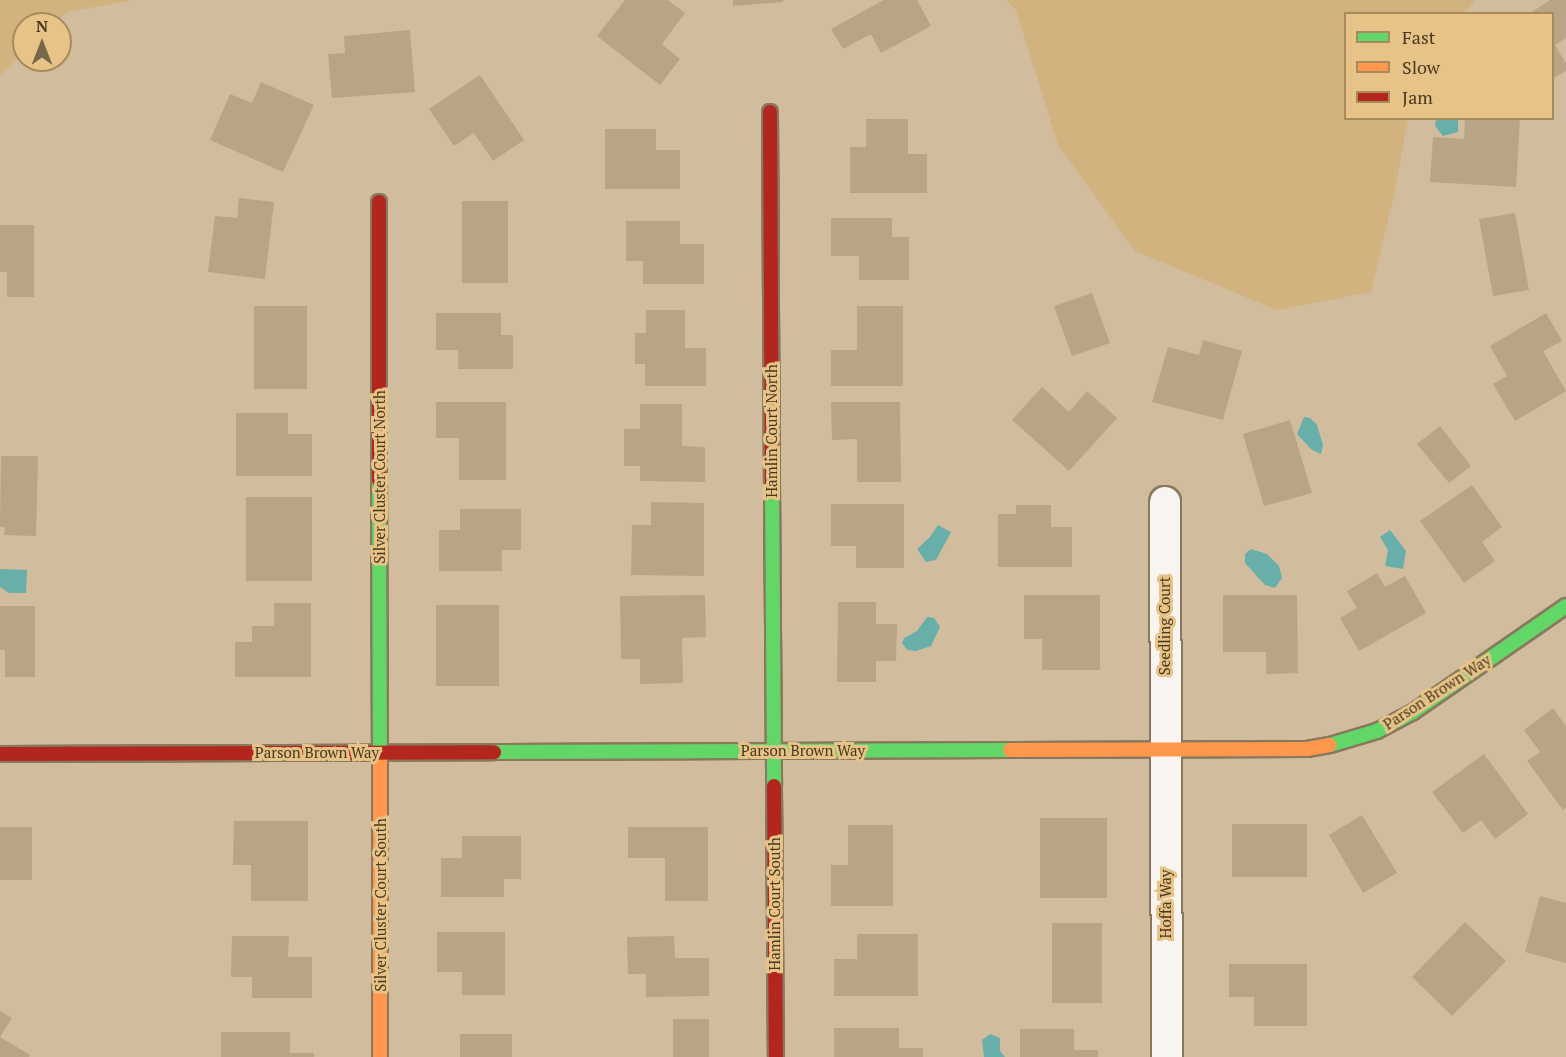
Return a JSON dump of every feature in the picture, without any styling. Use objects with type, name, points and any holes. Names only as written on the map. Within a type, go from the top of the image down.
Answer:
[{"type":"street","name":"Hamlin Court North","points":[[770,112],[774,751]]},
{"type":"street","name":"Silver Cluster Court North","points":[[379,202],[381,752]]},
{"type":"street","name":"Seedling Court","points":[[1165,502],[1166,750]]},
{"type":"street","name":"Parson Brown Way","points":[[0,754],[1307,749],[1346,742],[1377,731],[1413,712],[1566,606]]},
{"type":"street","name":"Hoffa Way","points":[[1166,750],[1167,1057]]},
{"type":"street","name":"Hamlin Court South","points":[[774,751],[776,1057]]},
{"type":"street","name":"Silver Cluster Court South","points":[[380,1057],[381,752]]},
{"type":"shaded area","points":[[0,0],[134,0],[67,12],[12,12],[12,64],[0,75]]},
{"type":"shaded area","points":[[1006,0],[1476,0],[1465,12],[1344,12],[1344,120],[1408,120],[1395,191],[1371,292],[1277,310],[1135,251],[1058,145],[1016,10]]},
{"type":"water","points":[[1436,120],[1458,120],[1458,132],[1443,136],[1435,126]]},
{"type":"water","points":[[1304,417],[1310,418],[1317,425],[1323,445],[1321,454],[1312,450],[1297,434]]},
{"type":"water","points":[[938,525],[951,532],[936,560],[926,562],[917,549],[930,537]]},
{"type":"water","points":[[1390,530],[1406,551],[1403,569],[1385,566],[1388,550],[1380,537]]},
{"type":"water","points":[[1251,549],[1267,554],[1279,566],[1282,578],[1275,588],[1265,585],[1245,563],[1245,554]]},
{"type":"water","points":[[0,569],[27,570],[26,593],[9,593],[0,587]]},
{"type":"water","points":[[927,617],[934,618],[940,627],[931,646],[916,651],[907,650],[902,643],[904,638],[917,631]]},
{"type":"water","points":[[990,1034],[1000,1038],[1000,1051],[1005,1057],[984,1057],[982,1040]]},
{"type":"building","points":[[625,0],[668,0],[685,13],[662,44],[680,59],[660,85],[597,36]]},
{"type":"building","points":[[733,0],[783,0],[783,2],[733,6]]},
{"type":"building","points":[[884,0],[917,0],[931,26],[881,53],[871,34],[843,49],[831,29]]},
{"type":"building","points":[[1550,0],[1566,0],[1566,38],[1555,45],[1566,63],[1566,71],[1554,78],[1554,12],[1532,12]]},
{"type":"building","points":[[410,30],[415,92],[332,98],[328,54],[345,53],[344,36]]},
{"type":"building","points":[[480,75],[524,140],[493,161],[474,133],[454,146],[429,109]]},
{"type":"building","points":[[261,82],[314,105],[283,172],[210,140],[230,94],[252,103]]},
{"type":"building","points":[[866,119],[908,119],[908,154],[927,154],[927,193],[850,193],[850,147],[866,147]]},
{"type":"building","points":[[1465,120],[1520,120],[1516,187],[1430,182],[1433,137],[1464,139]]},
{"type":"building","points":[[605,129],[656,129],[656,150],[680,150],[680,189],[605,189]]},
{"type":"building","points":[[239,198],[274,202],[265,279],[208,272],[215,216],[237,218]]},
{"type":"building","points":[[462,201],[508,201],[508,283],[462,283]]},
{"type":"building","points":[[1515,213],[1529,290],[1493,296],[1479,219]]},
{"type":"building","points":[[831,218],[892,218],[892,237],[909,237],[909,280],[859,280],[859,256],[831,256]]},
{"type":"building","points":[[626,221],[680,221],[680,244],[704,244],[704,284],[643,284],[643,261],[626,261]]},
{"type":"building","points":[[0,225],[34,225],[34,297],[7,297],[7,272],[0,272]]},
{"type":"building","points":[[1092,293],[1110,343],[1072,356],[1054,306]]},
{"type":"building","points":[[254,306],[307,306],[307,389],[254,389]]},
{"type":"building","points":[[857,306],[903,306],[903,386],[831,386],[831,350],[857,350]]},
{"type":"building","points":[[646,310],[685,310],[685,348],[706,348],[706,386],[645,386],[645,364],[635,364],[635,333],[646,333]]},
{"type":"building","points":[[436,313],[501,313],[501,335],[513,335],[513,369],[458,369],[458,350],[436,350]]},
{"type":"building","points":[[1546,313],[1562,341],[1543,351],[1566,391],[1515,421],[1493,384],[1507,376],[1490,346]]},
{"type":"building","points":[[1203,340],[1242,351],[1223,420],[1152,402],[1168,347],[1199,355]]},
{"type":"building","points":[[1042,387],[1069,412],[1087,391],[1117,418],[1069,471],[1012,420]]},
{"type":"building","points":[[436,402],[506,402],[506,480],[459,480],[459,438],[436,438]]},
{"type":"building","points":[[831,402],[900,402],[901,482],[857,482],[857,439],[832,440]]},
{"type":"building","points":[[640,404],[682,404],[682,446],[705,447],[705,482],[640,481],[640,466],[624,466],[624,429],[640,429]]},
{"type":"building","points":[[236,413],[288,413],[288,434],[312,434],[312,476],[236,476]]},
{"type":"building","points":[[1290,420],[1312,493],[1264,506],[1243,434]]},
{"type":"building","points":[[1440,426],[1471,466],[1449,483],[1417,444]]},
{"type":"building","points":[[1,456],[38,456],[36,536],[4,535],[5,527],[0,527]]},
{"type":"building","points":[[1472,485],[1502,527],[1482,542],[1495,561],[1464,583],[1420,521]]},
{"type":"building","points":[[246,497],[312,497],[312,581],[246,581]]},
{"type":"building","points":[[651,502],[704,503],[704,576],[631,575],[632,525],[651,525]]},
{"type":"building","points":[[831,504],[904,504],[904,568],[856,568],[856,546],[831,546]]},
{"type":"building","points":[[1016,505],[1051,505],[1051,527],[1072,527],[1072,567],[998,567],[998,514],[1016,514]]},
{"type":"building","points":[[460,509],[521,509],[521,550],[502,550],[502,571],[439,571],[439,530],[460,530]]},
{"type":"building","points":[[1377,573],[1385,587],[1405,576],[1426,613],[1359,651],[1340,618],[1357,608],[1347,591]]},
{"type":"building","points":[[705,595],[706,637],[682,638],[683,683],[640,684],[640,659],[621,659],[620,596]]},
{"type":"building","points":[[1024,595],[1100,595],[1100,670],[1042,670],[1042,639],[1024,639]]},
{"type":"building","points":[[1223,595],[1297,595],[1298,673],[1266,674],[1266,652],[1223,652]]},
{"type":"building","points":[[838,602],[876,602],[876,624],[897,624],[896,661],[876,661],[876,682],[837,682]]},
{"type":"building","points":[[274,603],[311,603],[311,677],[235,677],[235,642],[252,642],[252,626],[274,626]]},
{"type":"building","points":[[436,605],[499,605],[499,686],[436,686]]},
{"type":"building","points":[[0,606],[35,606],[35,677],[5,677],[5,650],[0,650]]},
{"type":"building","points":[[1553,708],[1566,726],[1566,807],[1563,810],[1527,761],[1540,752],[1524,730]]},
{"type":"building","points":[[1484,754],[1528,814],[1495,839],[1481,820],[1463,833],[1432,792]]},
{"type":"building","points":[[1362,815],[1397,873],[1363,893],[1329,835]]},
{"type":"building","points":[[1040,818],[1107,818],[1107,898],[1040,898]]},
{"type":"building","points":[[234,821],[308,821],[308,901],[251,901],[251,865],[233,865]]},
{"type":"building","points":[[1232,824],[1307,824],[1307,877],[1232,877]]},
{"type":"building","points":[[848,825],[893,825],[893,906],[831,906],[831,865],[848,865]]},
{"type":"building","points":[[0,827],[32,827],[32,880],[0,880]]},
{"type":"building","points":[[628,827],[708,827],[708,901],[665,901],[665,858],[628,858]]},
{"type":"building","points":[[462,836],[521,836],[521,879],[504,879],[504,897],[441,897],[441,858],[462,858]]},
{"type":"building","points":[[1540,896],[1566,903],[1566,963],[1525,952]]},
{"type":"building","points":[[1465,922],[1506,961],[1452,1016],[1412,977]]},
{"type":"building","points":[[1052,923],[1102,923],[1102,1003],[1052,1003]]},
{"type":"building","points":[[437,932],[505,932],[505,995],[462,995],[462,972],[437,972]]},
{"type":"building","points":[[857,934],[918,934],[918,996],[834,996],[834,959],[857,959]]},
{"type":"building","points":[[232,936],[289,936],[288,957],[312,957],[312,998],[252,998],[252,977],[231,977]]},
{"type":"building","points":[[674,936],[675,958],[709,958],[709,996],[646,997],[646,974],[628,974],[627,937]]},
{"type":"building","points":[[1229,964],[1307,964],[1307,1026],[1254,1026],[1254,997],[1229,997]]},
{"type":"building","points":[[0,1011],[12,1018],[0,1037]]},
{"type":"building","points":[[673,1019],[709,1019],[709,1057],[673,1057]]},
{"type":"building","points":[[834,1028],[899,1028],[899,1048],[923,1048],[923,1057],[834,1057]]},
{"type":"building","points":[[1020,1029],[1074,1029],[1074,1050],[1098,1050],[1098,1057],[1020,1057]]},
{"type":"building","points":[[221,1032],[290,1032],[290,1053],[314,1053],[314,1057],[221,1057]]},
{"type":"building","points":[[460,1034],[512,1034],[512,1057],[460,1057]]},
{"type":"building","points":[[0,1037],[30,1055],[29,1057],[0,1057]]},
{"type":"traffic: fast","points":[[379,480],[380,759]]},
{"type":"traffic: fast","points":[[772,483],[774,786]]},
{"type":"traffic: fast","points":[[1330,745],[1377,731],[1413,712],[1566,606]]},
{"type":"traffic: fast","points":[[494,752],[1010,750]]},
{"type":"traffic: slow","points":[[1010,750],[1307,749],[1330,745]]},
{"type":"traffic: slow","points":[[380,759],[380,1057]]},
{"type":"traffic: jam","points":[[770,112],[772,483]]},
{"type":"traffic: jam","points":[[379,202],[379,480]]},
{"type":"traffic: jam","points":[[0,754],[494,752]]},
{"type":"traffic: jam","points":[[774,786],[776,1057]]}]
